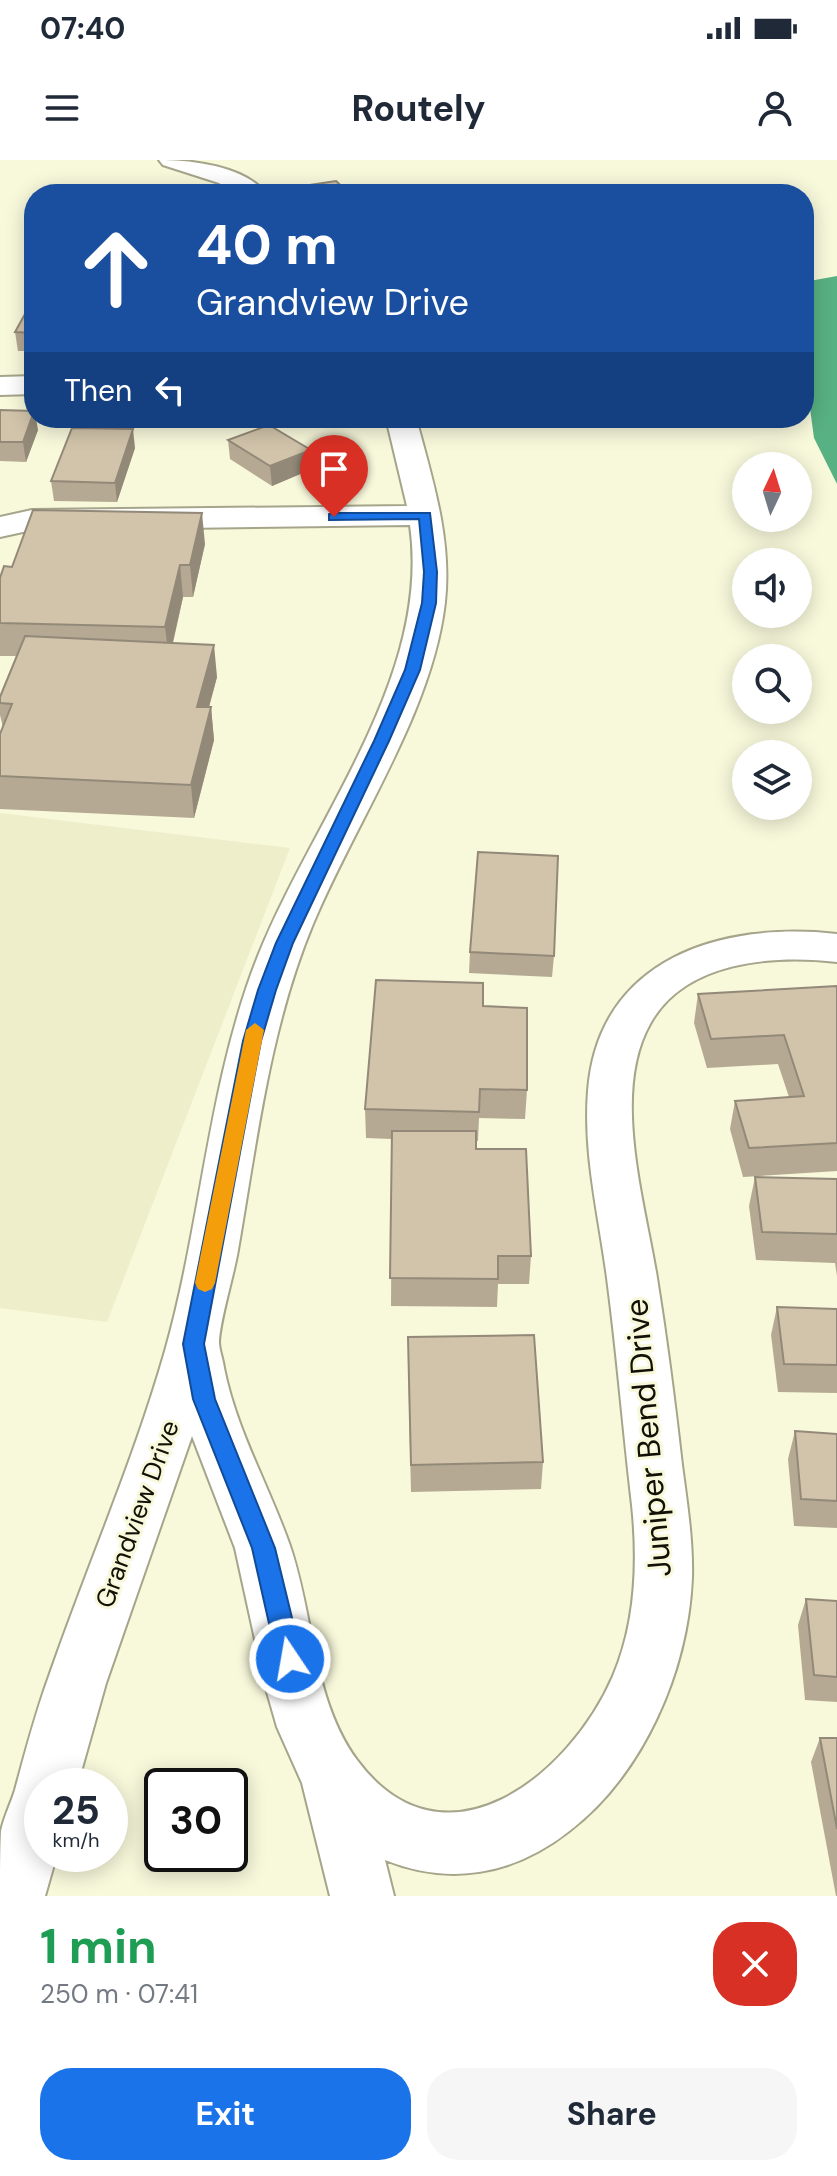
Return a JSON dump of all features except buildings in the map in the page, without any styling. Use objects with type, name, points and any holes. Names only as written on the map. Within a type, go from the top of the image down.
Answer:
[{"type":"street","points":[[171,160],[237,184]]},
{"type":"street","points":[[0,386],[24,385]]},
{"type":"street","name":"Grandview Drive","points":[[51,1768],[80,1672],[168,1431],[193,1344],[252,1041],[267,990],[285,943],[382,741],[412,670],[422,636],[430,572],[425,515],[403,428]]},
{"type":"street","points":[[0,527],[32,520],[425,515]]},
{"type":"street","name":"Juniper Bend Drive","points":[[332,1778],[350,1801],[380,1826],[415,1840],[454,1846],[496,1838],[538,1816],[577,1784],[610,1744],[635,1699],[652,1651],[662,1601],[664,1551],[645,1359],[610,1128],[613,1066],[620,1039],[632,1014],[652,991],[677,973],[709,958],[746,948],[787,945],[837,948]]},
{"type":"street","points":[[193,1344],[204,1399],[263,1548],[307,1727],[332,1778],[362,1896]]},
{"type":"street","points":[[13,1896],[24,1859]]},
{"type":"shaded area","points":[[837,276],[837,484],[814,438],[813,428],[814,280]]},
{"type":"shaded area","points":[[0,813],[290,848],[107,1322],[0,1308]]},
{"type":"slow traffic","points":[[205,1283],[255,1030]]},
{"type":"route","points":[[290,1659],[263,1548],[204,1399],[193,1344],[252,1041],[267,990],[285,943],[382,741],[412,670],[429,603],[430,572],[425,515],[334,517]]}]
